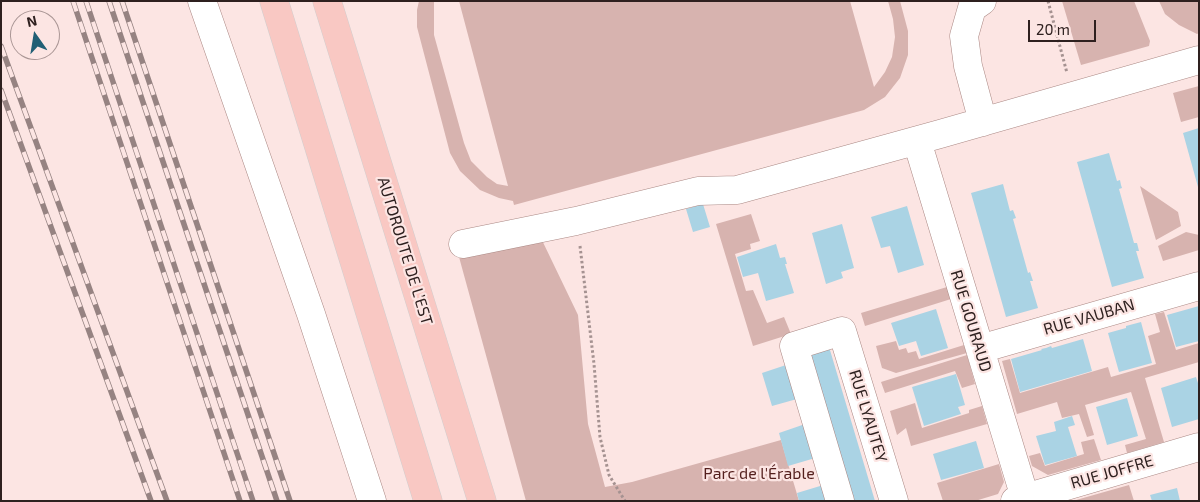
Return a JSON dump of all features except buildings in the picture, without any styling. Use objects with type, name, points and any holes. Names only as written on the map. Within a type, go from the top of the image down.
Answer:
[{"type":"highway","points":[[274,1],[428,501]]},
{"type":"highway","name":"AUTOROUTE DE L’EST","points":[[327,1],[482,501]]},
{"type":"street","points":[[202,1],[311,314],[372,501]]},
{"type":"street","points":[[982,1],[972,8],[964,36],[968,66],[983,122]]},
{"type":"street","points":[[463,244],[576,222],[698,191],[737,190],[917,141],[1199,60]]},
{"type":"street","name":"RUE GOURAUD","points":[[917,141],[980,349],[1022,500]]},
{"type":"street","name":"RUE VAUBAN","points":[[980,349],[1199,286]]},
{"type":"street","name":"RUE LYAUTEY","points":[[840,501],[794,346],[842,331],[894,501]]},
{"type":"street","name":"RUE JOFFRE","points":[[1022,500],[1199,447]]},
{"type":"path","points":[[1048,1],[1060,45]]},
{"type":"path","points":[[576,222],[594,364],[600,437],[608,475],[625,501]]},
{"type":"green space","points":[[419,1],[434,1],[434,35],[464,143],[471,161],[497,184],[508,186],[459,1],[850,1],[874,87],[885,72],[892,57],[895,37],[888,1],[900,1],[908,31],[908,55],[900,78],[885,97],[864,110],[514,205],[513,201],[499,198],[480,190],[460,171],[450,153],[417,27]]},
{"type":"green space","points":[[1062,1],[1134,1],[1150,41],[1149,46],[1081,65]]},
{"type":"green space","points":[[1159,1],[1199,1],[1199,33],[1197,34],[1179,25],[1165,14]]},
{"type":"green space","points":[[1199,86],[1199,117],[1181,122],[1173,93]]},
{"type":"green space","points":[[1140,186],[1178,212],[1181,226],[1156,240]]},
{"type":"green space","points":[[751,214],[760,241],[750,244],[751,249],[735,254],[746,291],[753,290],[767,323],[784,317],[791,334],[753,346],[716,224]]},
{"type":"green space","points":[[1186,232],[1199,235],[1199,250],[1163,261],[1158,246]]},
{"type":"green space","name":"Parc de l'Érable","points":[[539,234],[578,315],[588,424],[605,487],[632,482],[781,440],[799,501],[526,501],[459,257]]},
{"type":"green space","points":[[947,287],[951,299],[865,326],[861,313]]},
{"type":"green space","points":[[1164,312],[1176,350],[1199,343],[1199,362],[1145,378],[1164,442],[1127,453],[1125,445],[1146,439],[1131,392],[1085,405],[1094,435],[1087,437],[1079,414],[1062,418],[1057,402],[1017,414],[1002,361],[1010,359],[1020,393],[1108,367],[1111,377],[1156,364],[1148,336],[1160,332],[1155,314]]},
{"type":"green space","points":[[896,341],[899,350],[906,348],[908,353],[916,351],[919,359],[964,345],[967,353],[896,373],[882,368],[876,346]]},
{"type":"green space","points":[[967,355],[975,384],[962,388],[955,371],[885,393],[881,382]]},
{"type":"green space","points":[[915,403],[922,428],[969,413],[969,410],[982,406],[987,424],[911,446],[906,428],[897,435],[890,411]]},
{"type":"green space","points":[[1094,439],[1101,460],[1048,475],[1032,466],[1029,456],[1040,453],[1045,466],[1084,454],[1081,442]]},
{"type":"green space","points":[[999,464],[1004,482],[998,494],[975,501],[943,501],[937,483]]},
{"type":"green space","points":[[1129,485],[1134,501],[1076,501],[1076,500]]},
{"type":"railway","points":[[73,1],[240,501]]},
{"type":"railway","points":[[86,1],[253,501]]},
{"type":"railway","points":[[109,1],[277,501]]},
{"type":"railway","points":[[122,1],[290,501]]},
{"type":"railway","points":[[1,46],[167,501]]},
{"type":"railway","points":[[1,90],[151,501]]}]
